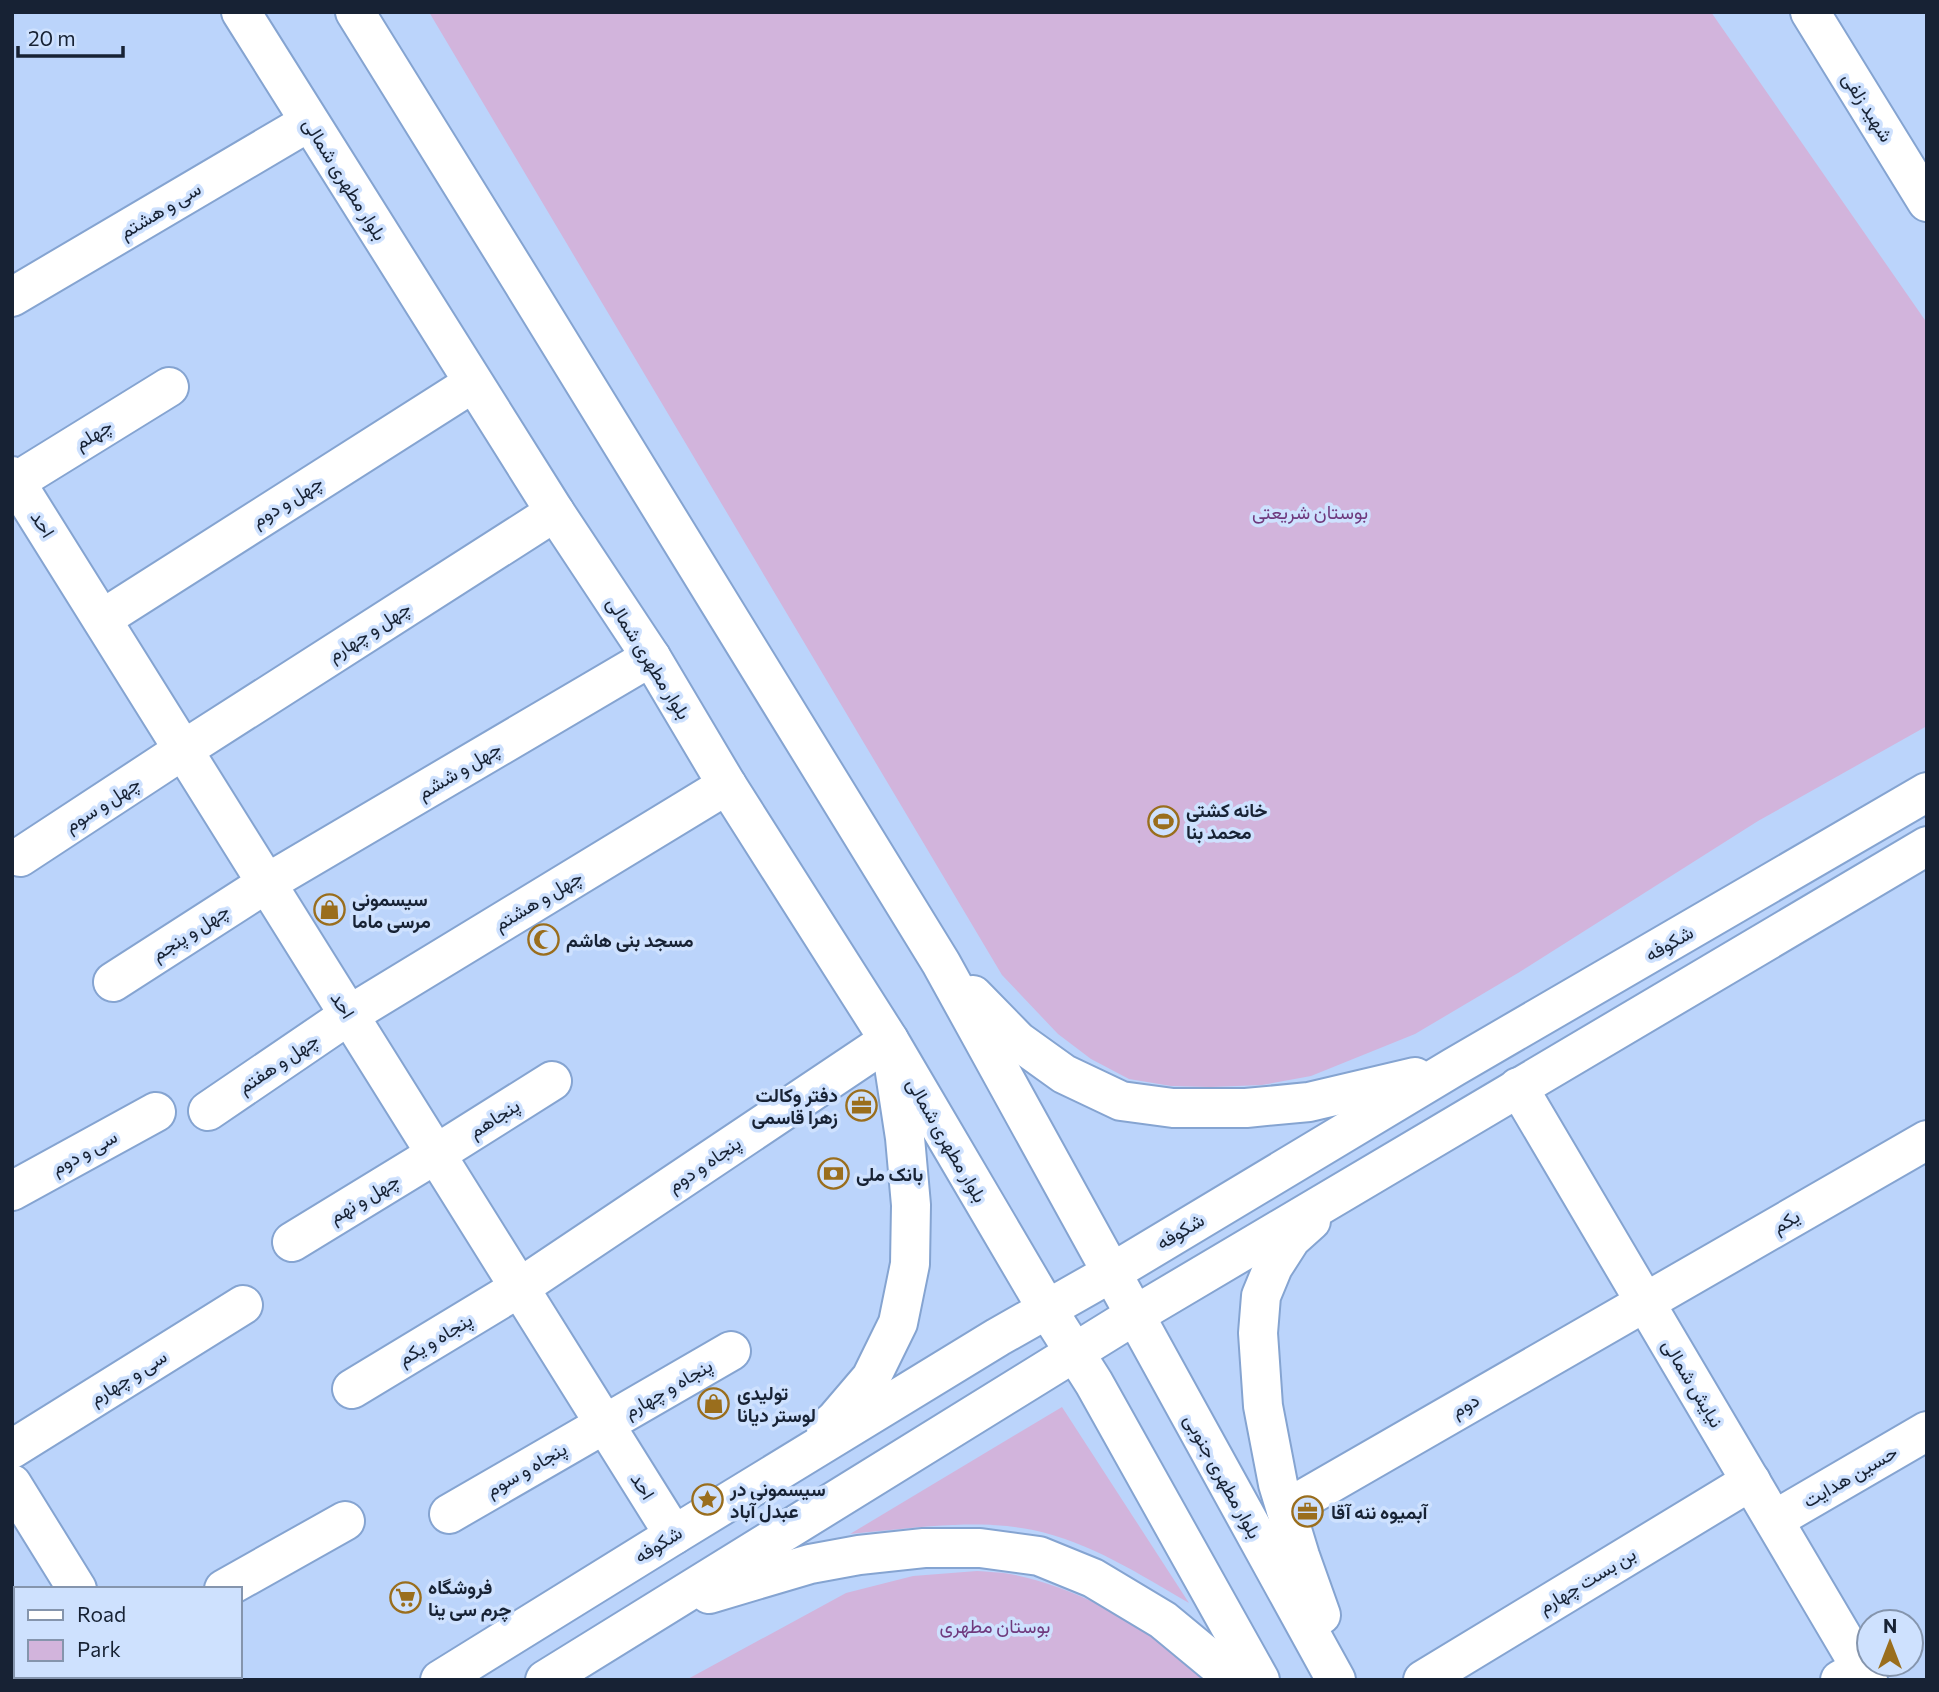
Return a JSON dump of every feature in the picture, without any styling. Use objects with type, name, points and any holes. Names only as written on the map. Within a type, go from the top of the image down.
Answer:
[{"type":"main road","name":"بلوار مطهری شمالی","points":[[241,12],[473,383],[651,657],[727,785],[889,1040],[1047,1309]]},
{"type":"main road","points":[[355,12],[941,963],[1111,1272]]},
{"type":"main road","name":"شهید زلفی","points":[[1810,12],[1927,202]]},
{"type":"main road","name":"سی و هشتم","points":[[12,297],[309,122]]},
{"type":"main road","name":"چهل و دوم","points":[[102,619],[473,383]]},
{"type":"main road","name":"چهلم","points":[[13,480],[169,387]]},
{"type":"main road","name":"احد","points":[[13,480],[674,1535]]},
{"type":"main road","name":"چهل و چهارم","points":[[183,750],[555,512]]},
{"type":"main road","name":"چهل و ششم","points":[[267,883],[651,657]]},
{"type":"main road","name":"چهل و سوم","points":[[20,857],[183,750]]},
{"type":"main road","name":"چهل و هشتم","points":[[349,1015],[727,785]]},
{"type":"main road","name":"شکوفه","points":[[440,1680],[1047,1309],[1454,1067],[1927,792]]},
{"type":"main road","points":[[545,1680],[1075,1351],[1371,1173],[1927,846]]},
{"type":"main road","name":"چهل و پنجم","points":[[113,982],[267,883]]},
{"type":"main road","points":[[941,963],[1018,1041],[1064,1074],[1121,1101],[1172,1108],[1247,1108],[1310,1102],[1454,1067]]},
{"type":"main road","name":"چهل و هفتم","points":[[208,1111],[349,1015]]},
{"type":"main road","points":[[756,1485],[836,1419],[871,1378],[898,1323],[910,1264],[911,1205],[898,1085],[889,1040]]},
{"type":"main road","name":"پنجاه و دوم","points":[[519,1288],[889,1040]]},
{"type":"main road","name":"پنجاهم","points":[[436,1154],[552,1081]]},
{"type":"main road","name":"نیایش شمالی","points":[[1518,1087],[1774,1520],[1855,1674]]},
{"type":"main road","name":"سی و دوم","points":[[12,1191],[156,1112]]},
{"type":"main road","name":"یکم","points":[[1645,1302],[1927,1140]]},
{"type":"main road","name":"چهل و نهم","points":[[292,1242],[436,1154]]},
{"type":"main road","points":[[1344,1680],[1300,1556],[1278,1484],[1263,1406],[1258,1333],[1261,1296],[1273,1267],[1291,1239],[1371,1173]]},
{"type":"main road","name":"بلوار مطهری جنوبی","points":[[1111,1272],[1336,1680]]},
{"type":"main road","name":"پنجاه و یکم","points":[[352,1389],[519,1288]]},
{"type":"main road","name":"دوم","points":[[1286,1508],[1645,1302]]},
{"type":"main road","name":"سی و چهارم","points":[[12,1449],[243,1305]]},
{"type":"main road","points":[[1047,1309],[1075,1351],[1259,1680]]},
{"type":"main road","name":"پنجاه و چهارم","points":[[604,1424],[731,1351]]},
{"type":"main road","name":"پنجاه و سوم","points":[[449,1514],[604,1424]]},
{"type":"main road","name":"حسین هدایت","points":[[1774,1520],[1927,1432]]},
{"type":"main road","name":"بن بست چهارم","points":[[1423,1680],[1751,1481]]},
{"type":"main road","points":[[12,1484],[76,1587]]},
{"type":"main road","points":[[229,1587],[345,1521]]},
{"type":"main road","points":[[657,1610],[810,1563],[924,1548],[980,1548],[1038,1556],[1093,1577],[1163,1620],[1232,1680]]},
{"type":"green space","name":"بوستان شریعتی","points":[[429,12],[1711,12],[1927,323],[1927,726],[1758,821],[1518,973],[1415,1034],[1311,1076],[1262,1085],[1171,1086],[1129,1079],[1091,1059],[1058,1034],[1002,975]]},
{"type":"green space","points":[[1062,1407],[1189,1603],[1094,1551],[1054,1535],[1033,1530],[965,1525],[850,1534]]},
{"type":"green space","name":"بوستان مطهری","points":[[977,1571],[1006,1573],[1033,1579],[1078,1595],[1142,1630],[1204,1680],[686,1680],[846,1593],[913,1576]]},
{"type":"place","name":"خانه کشتی محمد بنا","points":[[1163,821]]},
{"type":"place","name":"سیسمونی مرسی ماما","points":[[329,910]]},
{"type":"place","name":"مسجد بنی هاشم","points":[[543,940]]},
{"type":"place","name":"دفتر وکالت زهرا قاسمی","points":[[861,1106]]},
{"type":"place","name":"بانک ملی","points":[[833,1174]]},
{"type":"place","name":"تولیدی لوستر دیانا","points":[[714,1404]]},
{"type":"place","name":"سیسمونی در عبدل آباد","points":[[707,1500]]},
{"type":"place","name":"آبمیوه ننه آقا","points":[[1308,1512]]},
{"type":"place","name":"فروشگاه چرم سی ینا","points":[[405,1598]]}]
